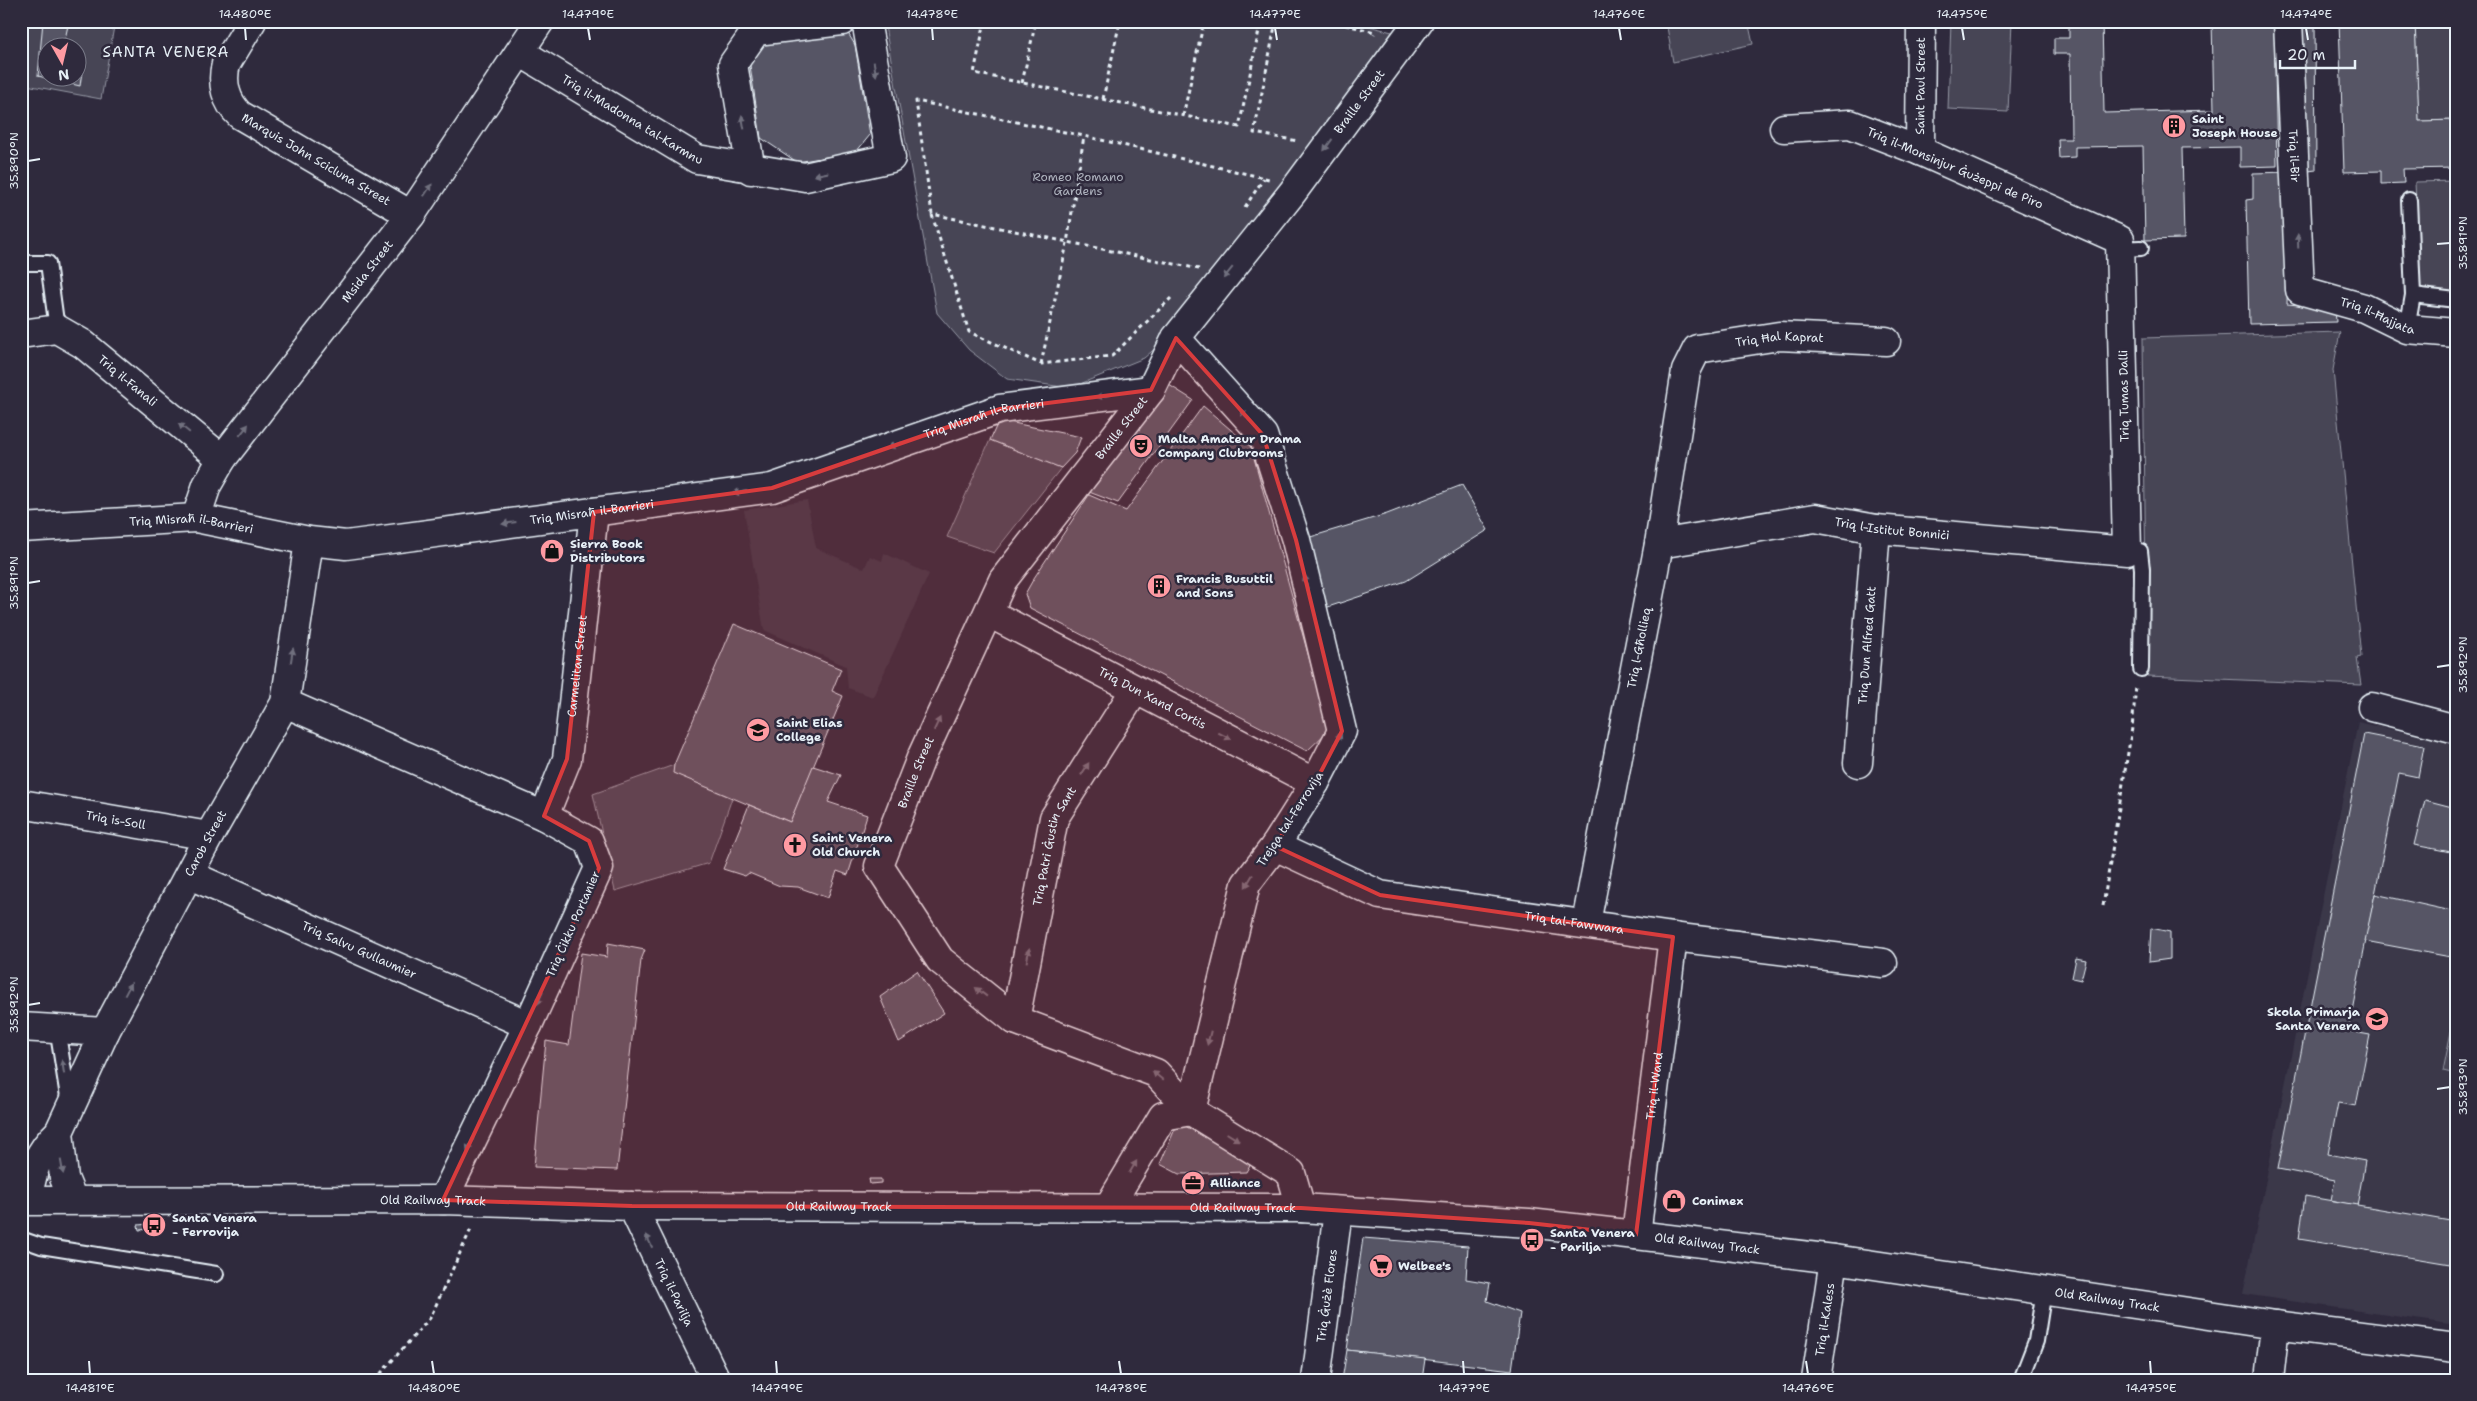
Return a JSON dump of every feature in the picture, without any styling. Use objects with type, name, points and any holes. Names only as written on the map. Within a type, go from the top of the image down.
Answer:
[{"type":"street","name":"Marquis John Scicluna Street","points":[[252,21],[226,64],[224,72],[227,97],[231,106],[240,115],[411,215]]},
{"type":"street","name":"Msida Street","points":[[196,518],[207,485],[222,459],[411,215],[540,21]]},
{"type":"street","points":[[751,170],[733,64],[756,31],[842,21]]},
{"type":"street","name":"Triq il-Madonna tal-Karmnu","points":[[520,52],[697,159],[751,170],[805,177],[891,158],[866,21]]},
{"type":"street","name":"Braille Street","points":[[1016,1020],[940,960],[879,866],[921,758],[1003,580],[1151,390],[1176,338],[1292,193],[1419,21]]},
{"type":"street","name":"Saint Paul Street","points":[[1920,151],[1921,21]]},
{"type":"street","name":"Triq il-Bir","points":[[2288,21],[2300,290]]},
{"type":"street","name":"Triq il-Monsinjur Ġużeppi de Piro","points":[[1784,128],[1850,124],[1920,151],[2127,246]]},
{"type":"street","name":"Triq Tumas Dalli","points":[[2127,246],[2127,551]]},
{"type":"street","name":"Triq il-Ħajjata","points":[[2300,290],[2364,308],[2407,329],[2456,333]]},
{"type":"street","points":[[21,334],[57,329]]},
{"type":"street","name":"Triq il-Fanali","points":[[57,329],[83,344],[222,459]]},
{"type":"street","name":"Triq Ħal Kaprat","points":[[1686,371],[1697,349],[1778,336],[1886,341]]},
{"type":"street","name":"Trejqa tal-Ferrovija","points":[[1176,338],[1263,435],[1296,540],[1342,731],[1315,783],[1275,846],[1246,884],[1191,1111]]},
{"type":"street","name":"Triq l-Għollieq","points":[[1586,923],[1659,544],[1686,371]]},
{"type":"street","name":"Triq Misraħ il-Barrieri","points":[[21,528],[196,518],[309,541],[346,546],[772,488],[1000,409],[1151,390]]},
{"type":"street","name":"Carmelitan Street","points":[[544,816],[567,759],[594,512]]},
{"type":"street","name":"Triq l-Istitut Bonniċi","points":[[1659,544],[1815,518],[1876,529],[2127,551]]},
{"type":"street","name":"Triq Dun Alfred Gatt","points":[[1858,763],[1876,529]]},
{"type":"street","name":"Carob Street","points":[[73,1200],[61,1163],[59,1132],[69,1106],[105,1032],[210,836],[285,703],[309,541]]},
{"type":"street","name":"Triq Dun Xand Cortis","points":[[989,613],[1315,783]]},
{"type":"street","name":"Triq Patri Ġustin Sant","points":[[1016,1020],[1054,818],[1135,690]]},
{"type":"street","name":"Triq Ċikku Portanier","points":[[285,703],[544,816],[589,841],[599,868],[528,1025],[443,1200]]},
{"type":"street","points":[[2372,707],[2456,729]]},
{"type":"street","name":"Triq is-Soll","points":[[21,804],[210,836]]},
{"type":"street","name":"Triq tal-Fawwara","points":[[1275,846],[1380,895],[1586,923],[1673,937],[1883,963]]},
{"type":"street","name":"Triq Salvu Gullaumier","points":[[190,875],[528,1025]]},
{"type":"street","name":"Triq il-Ward","points":[[1636,1235],[1673,937]]},
{"type":"street","points":[[1016,1020],[1156,1073],[1191,1111],[1291,1173],[1301,1208]]},
{"type":"street","points":[[21,1026],[105,1032]]},
{"type":"street","points":[[1108,1208],[1163,1116],[1191,1111]]},
{"type":"street","name":"Carob Street","points":[[24,1200],[38,1157],[46,1144],[59,1132]]},
{"type":"street","name":"Old Railway Track","points":[[24,1200],[443,1200],[632,1206],[1301,1208],[1529,1223],[1636,1235],[1834,1259],[2276,1325],[2456,1348]]},
{"type":"street","name":"Triq il-Parilja","points":[[632,1206],[716,1380]]},
{"type":"street","name":"Triq Ġużè Flores","points":[[1316,1380],[1338,1211]]},
{"type":"street","name":"Triq il-Kaless","points":[[1816,1380],[1834,1259]]},
{"type":"street","points":[[2269,1380],[2276,1325]]},
{"type":"lane","points":[[2407,329],[2413,296],[2409,200]]},
{"type":"lane","points":[[21,263],[48,263],[57,329]]},
{"type":"lane","points":[[2413,296],[2456,300]]},
{"type":"lane","points":[[2127,551],[2140,551],[2142,569],[2141,669]]},
{"type":"lane","points":[[57,1028],[69,1106]]},
{"type":"lane","points":[[21,1239],[42,1246],[216,1274]]},
{"type":"lane","points":[[2021,1380],[2036,1341],[2044,1290]]},
{"type":"path","points":[[985,21],[974,73],[1239,127],[1261,21]]},
{"type":"path","points":[[1022,83],[1036,21]]},
{"type":"path","points":[[1103,99],[1120,21]]},
{"type":"path","points":[[1183,116],[1204,21]]},
{"type":"path","points":[[1276,21],[1254,133],[1302,142]]},
{"type":"path","points":[[1330,21],[1375,32],[1370,40]]},
{"type":"path","points":[[1173,296],[1112,356],[1040,364],[969,332],[932,214],[916,101],[1084,136],[1264,178],[1243,209]]},
{"type":"path","points":[[1040,364],[1067,243],[1084,136]]},
{"type":"path","points":[[932,214],[1201,270],[1194,276]]},
{"type":"path","points":[[2102,906],[2132,728],[2136,686],[2141,669]]},
{"type":"path","points":[[375,1380],[430,1318],[484,1202]]},
{"type":"highlighted area","points":[[1176,338],[1263,435],[1296,540],[1342,731],[1315,783],[1275,846],[1380,895],[1673,937],[1636,1235],[1529,1223],[1301,1208],[632,1206],[443,1200],[599,868],[589,841],[544,816],[567,759],[594,512],[772,488],[1000,409],[1151,390]]},
{"type":"shaded area","points":[[807,500],[816,548],[864,569],[870,556],[882,561],[884,553],[929,574],[873,697],[848,688],[846,666],[764,630],[744,510]]},
{"type":"shaded area","name":"Skola Primarja Santa Venera","points":[[2358,722],[2456,744],[2456,1325],[2243,1294]]},
{"type":"green space","points":[[21,21],[115,21],[101,99],[42,88],[88,88],[88,38],[38,38],[38,87],[21,84]]},
{"type":"green space","name":"Romeo Romano Gardens","points":[[884,21],[1349,21],[1392,32],[1305,153],[1165,340],[1144,358],[1070,388],[1007,379],[969,350],[937,313]]},
{"type":"green space","points":[[1666,21],[1748,21],[1753,44],[1673,62]]},
{"type":"green space","points":[[1951,21],[2012,21],[2008,112],[1948,109]]},
{"type":"green space","points":[[2415,21],[2456,21],[2456,120],[2419,121]]},
{"type":"green space","points":[[2456,181],[2456,293],[2420,289],[2415,182]]},
{"type":"green space","points":[[2340,332],[2333,370],[2361,657],[2357,658],[2361,685],[2147,676],[2143,338]]},
{"type":"green space","points":[[990,440],[1061,468],[994,553],[947,537]]},
{"type":"green space","points":[[674,765],[674,773],[732,798],[709,863],[615,891],[593,794]]},
{"type":"green space","points":[[2456,1007],[2456,1074],[2443,1071]]},
{"type":"building","points":[[43,21],[69,21],[65,38],[41,38]]},
{"type":"building","name":"Saint Joseph House","points":[[2069,21],[2102,21],[2104,113],[2214,110],[2212,21],[2274,21],[2277,166],[2240,167],[2240,147],[2182,148],[2184,239],[2145,240],[2143,146],[2075,147],[2075,157],[2059,158],[2058,139],[2071,139],[2070,54],[2054,54],[2054,38],[2069,38]]},
{"type":"building","points":[[2296,21],[2315,21],[2316,170],[2301,172]]},
{"type":"building","points":[[2339,21],[2415,21],[2419,121],[2456,120],[2456,168],[2403,169],[2404,183],[2381,184],[2381,171],[2344,172]]},
{"type":"building","points":[[845,28],[855,45],[870,135],[856,152],[797,162],[761,138],[749,59],[764,43]]},
{"type":"building","points":[[2290,172],[2287,304],[2335,308],[2336,322],[2249,324],[2246,200],[2253,199],[2253,173]]},
{"type":"building","name":"Malta Amateur Drama Company Clubrooms","points":[[1169,385],[1193,400],[1118,503],[1089,492]]},
{"type":"building","name":"Francis Busuttil and Sons","points":[[1203,406],[1251,447],[1329,730],[1307,751],[1030,608],[1025,594],[1089,495],[1126,511]]},
{"type":"building","points":[[999,420],[1081,437],[1075,453],[1061,468],[990,440]]},
{"type":"building","points":[[1462,485],[1488,530],[1406,581],[1322,609],[1307,538],[1387,514]]},
{"type":"building","name":"Saint Elias College","points":[[734,624],[841,669],[832,691],[843,696],[790,822],[673,773],[674,765]]},
{"type":"building","points":[[2364,734],[2424,746],[2418,777],[2399,773],[2348,1031],[2370,1035],[2356,1106],[2338,1103],[2328,1154],[2365,1161],[2357,1206],[2331,1200],[2335,1180],[2278,1169]]},
{"type":"building","name":"Saint Venera Old Church","points":[[813,766],[841,775],[828,802],[867,815],[848,875],[837,871],[828,898],[798,887],[780,886],[749,873],[745,876],[723,869],[749,805],[790,822]]},
{"type":"building","points":[[2425,800],[2456,808],[2456,853],[2414,845]]},
{"type":"building","points":[[2375,894],[2456,912],[2456,958],[2365,941]]},
{"type":"building","points":[[2151,928],[2170,932],[2170,959],[2149,962]]},
{"type":"building","points":[[608,943],[645,950],[641,960],[617,1170],[534,1167],[546,1041],[569,1045],[581,953],[607,957]]},
{"type":"building","points":[[2076,958],[2086,960],[2081,980],[2072,978]]},
{"type":"building","points":[[917,971],[944,1013],[899,1042],[880,997]]},
{"type":"building","points":[[1178,1122],[1251,1163],[1246,1172],[1179,1174],[1160,1164]]},
{"type":"building","points":[[869,1179],[881,1179],[881,1183],[870,1184]]},
{"type":"building","points":[[2305,1196],[2456,1222],[2456,1265],[2299,1239]]},
{"type":"building","points":[[149,1224],[150,1229],[139,1230],[138,1225]]},
{"type":"building","points":[[1363,1238],[1468,1246],[1466,1279],[1490,1283],[1487,1301],[1520,1313],[1512,1370],[1347,1350]]},
{"type":"building","points":[[1526,1239],[1538,1239],[1538,1244],[1526,1245]]},
{"type":"building","points":[[1347,1350],[1425,1359],[1422,1380],[1342,1380]]},
{"type":"place","name":"Saint Joseph House","points":[[2174,126]]},
{"type":"place","name":"Malta Amateur Drama Company Clubrooms","points":[[1141,446]]},
{"type":"place","name":"Sierra Book Distributors","points":[[552,551]]},
{"type":"place","name":"Francis Busuttil and Sons","points":[[1159,586]]},
{"type":"place","name":"Saint Elias College","points":[[758,730]]},
{"type":"place","name":"Saint Venera Old Church","points":[[795,845]]},
{"type":"place","name":"Skola Primarja Santa Venera","points":[[2377,1019]]},
{"type":"place","name":"Alliance","points":[[1193,1183]]},
{"type":"place","name":"Conimex","points":[[1674,1201]]},
{"type":"place","name":"Santa Venera - Ferrovija","points":[[154,1225]]},
{"type":"place","name":"Santa Venera - Parilja","points":[[1532,1240]]},
{"type":"place","name":"Welbee's","points":[[1381,1266]]},
{"type":"district","name":"SANTA VENERA","points":[[166,52]]}]
